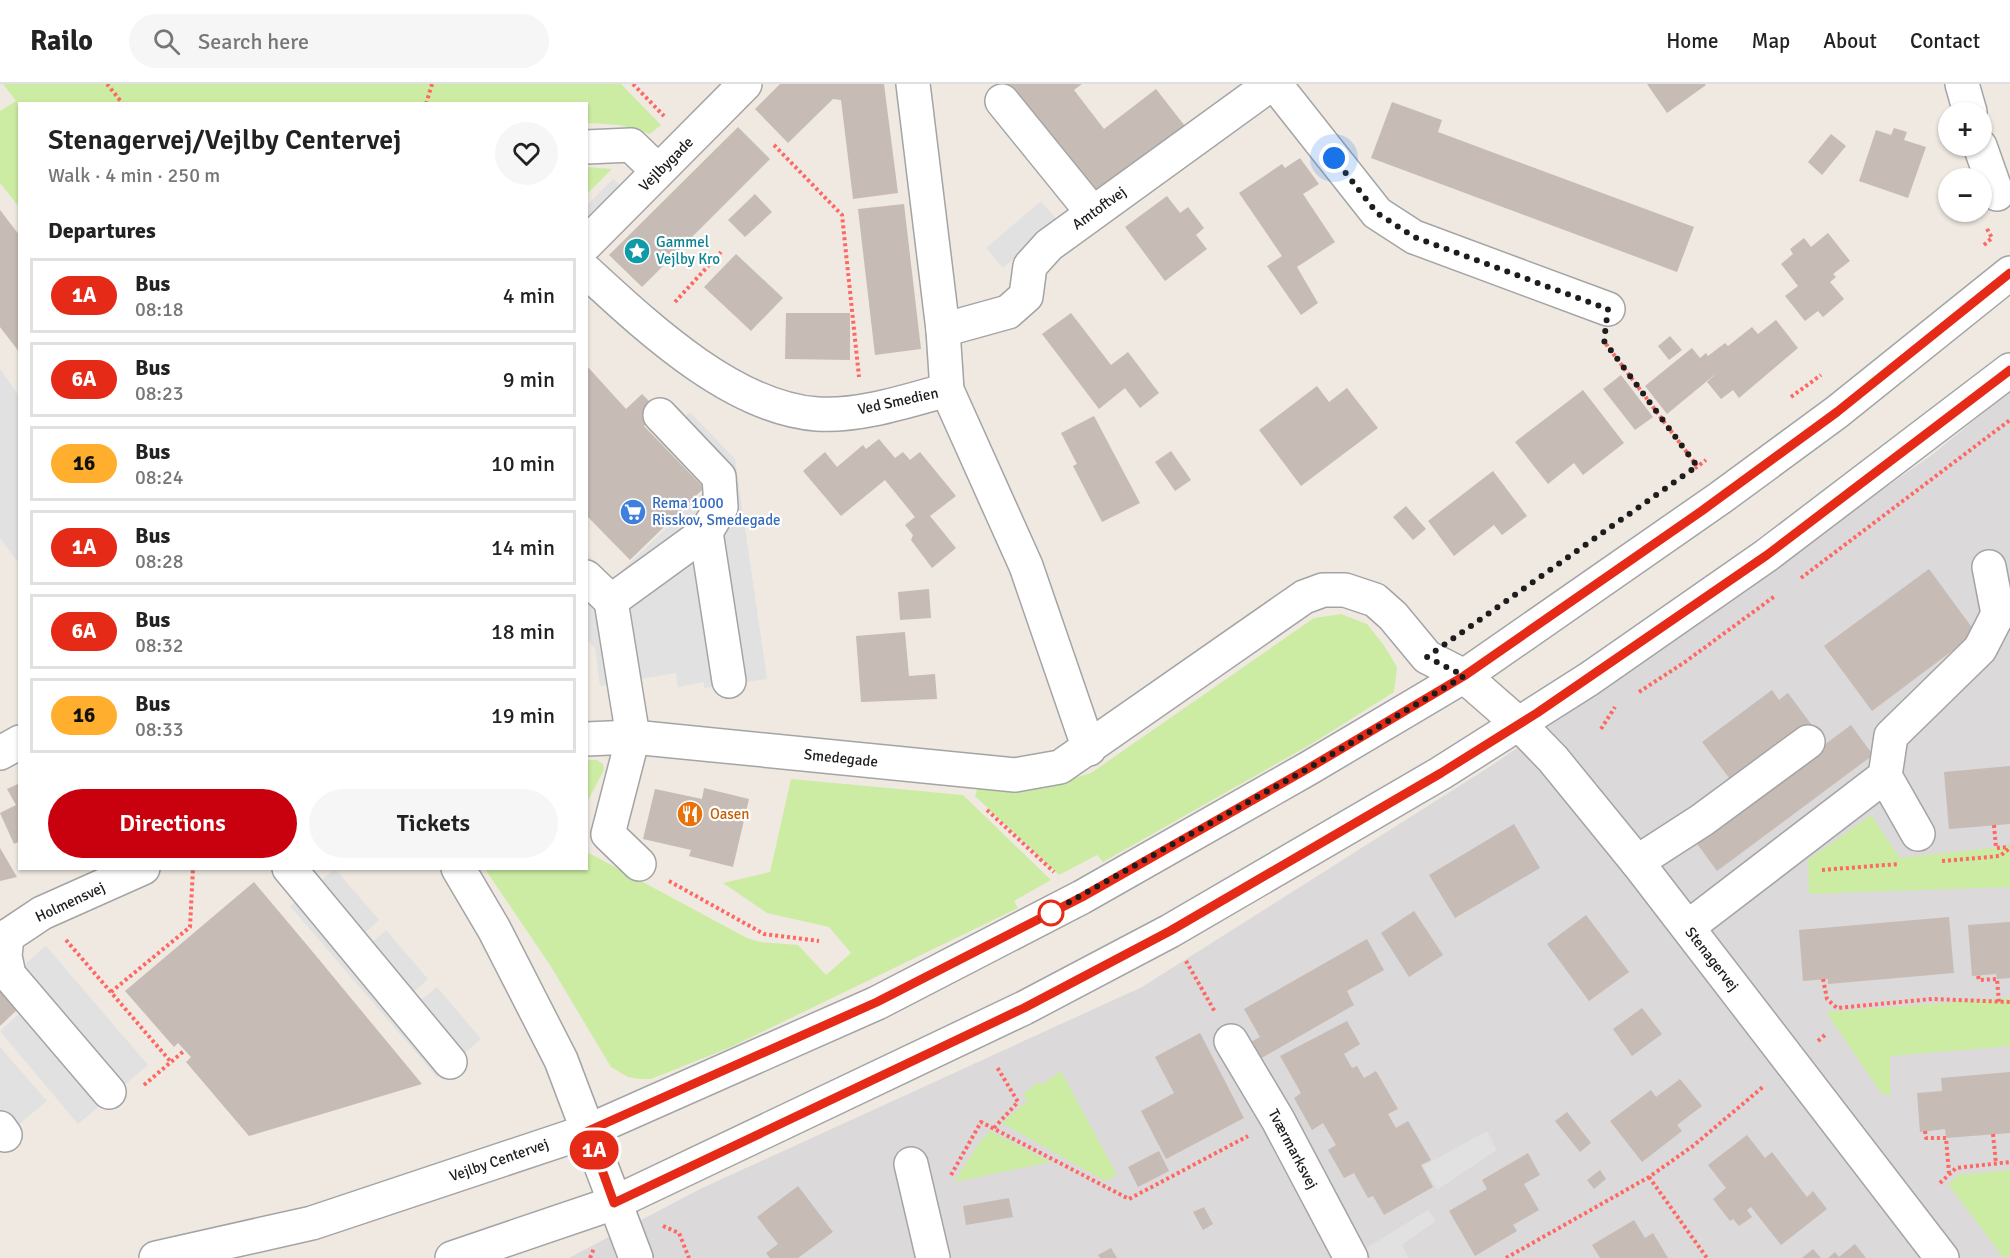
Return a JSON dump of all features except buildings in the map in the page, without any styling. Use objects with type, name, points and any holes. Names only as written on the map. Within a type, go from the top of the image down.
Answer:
[{"type":"street","name":"Vejlbygade","points":[[588,242],[745,84]]},
{"type":"street","name":"Ved Smedien","points":[[588,273],[650,330],[730,385],[778,407],[818,414],[861,410],[948,390],[943,330],[913,84]]},
{"type":"street","name":"Amtoftvej","points":[[943,330],[1008,312],[1026,296],[1030,266],[1042,252],[1092,212],[1273,84],[1377,213],[1414,237],[1608,309]]},
{"type":"street","points":[[1962,84],[1967,102]]},
{"type":"street","points":[[1002,101],[1092,212]]},
{"type":"street","points":[[588,147],[631,145],[658,171]]},
{"type":"street","points":[[1984,156],[1997,194]]},
{"type":"street","name":"Vejlby Centervej","points":[[156,1258],[312,1223],[588,1131],[877,1002],[1082,897],[1309,768],[1464,676],[1712,504],[1837,412],[2010,273]]},
{"type":"street","points":[[452,1258],[614,1203],[1024,1008],[1170,931],[1520,725],[1767,555],[2010,370]]},
{"type":"street","points":[[948,390],[1026,566],[1089,749]]},
{"type":"street","points":[[610,601],[706,532],[721,507],[720,477],[660,415]]},
{"type":"street","points":[[706,532],[729,681]]},
{"type":"street","points":[[1918,834],[1885,776],[1891,736],[1980,649],[1998,614],[1989,567]]},
{"type":"street","points":[[588,579],[610,601],[633,737],[608,834],[639,864]]},
{"type":"street","name":"Smedegade","points":[[588,739],[633,737],[1015,775],[1060,767],[1089,749],[1304,597],[1323,590],[1345,590],[1375,600],[1393,616],[1427,657],[1464,676]]},
{"type":"street","name":"Stenagervej","points":[[1464,676],[1520,725],[1553,759],[1688,927],[1942,1258]]},
{"type":"street","points":[[1637,862],[1702,820],[1808,742]]},
{"type":"street","points":[[0,753],[18,743]]},
{"type":"street","points":[[1688,927],[1885,776]]},
{"type":"street","name":"Holmensvej","points":[[3,938],[42,913],[139,870]]},
{"type":"street","points":[[291,870],[450,1062]]},
{"type":"street","points":[[459,870],[494,929],[561,1060],[636,1258]]},
{"type":"street","points":[[3,938],[9,975],[109,1092]]},
{"type":"street","name":"Tværmarksvej","points":[[1231,1041],[1278,1120],[1351,1258]]},
{"type":"street","points":[[911,1164],[933,1258]]},
{"type":"path","points":[[107,84],[121,102]]},
{"type":"path","points":[[427,102],[432,84]]},
{"type":"path","points":[[633,84],[689,141]]},
{"type":"path","points":[[774,144],[842,215],[859,364],[861,410]]},
{"type":"path","points":[[1982,246],[1992,238],[1980,214],[1997,194]]},
{"type":"path","points":[[650,330],[721,252]]},
{"type":"path","points":[[1608,309],[1604,341],[1697,466]]},
{"type":"path","points":[[1791,398],[1827,371]]},
{"type":"path","points":[[1689,473],[1707,459]]},
{"type":"path","points":[[986,808],[1062,880]]},
{"type":"path","points":[[1994,825],[1996,848],[2010,847]]},
{"type":"path","points":[[639,864],[764,934],[819,941]]},
{"type":"path","points":[[111,992],[190,927],[193,870]]},
{"type":"path","points":[[42,913],[171,1062]]},
{"type":"path","points":[[1170,931],[1231,1041]]},
{"type":"path","points":[[1978,976],[1978,980],[1997,979],[1999,1003]]},
{"type":"path","points":[[1823,980],[1827,999],[1838,1008],[1932,999],[2010,1002]]},
{"type":"path","points":[[1506,1258],[1649,1177],[1693,1146],[1825,1035]]},
{"type":"path","points":[[109,1092],[119,1089],[127,1099],[185,1050]]},
{"type":"path","points":[[994,1128],[1018,1102],[997,1067]]},
{"type":"path","points":[[981,1122],[1128,1198],[1278,1120]]},
{"type":"path","points":[[1925,1131],[1926,1138],[1946,1138],[1950,1174]]},
{"type":"path","points":[[1993,1134],[1996,1164]]},
{"type":"path","points":[[1940,1183],[1956,1168],[2010,1162]]},
{"type":"path","points":[[1649,1177],[1707,1258]]},
{"type":"shaded area","points":[[613,179],[621,186],[588,219],[588,204]]},
{"type":"shaded area","points":[[1041,201],[1057,220],[1003,268],[986,248]]},
{"type":"shaded area","points":[[0,369],[18,395],[18,560],[0,538]]},
{"type":"shaded area","points":[[2010,391],[2010,1258],[569,1258],[700,1189],[1142,987],[1494,764],[1933,454]]},
{"type":"shaded area","points":[[690,412],[735,459],[767,679],[704,688],[704,682],[678,687],[676,673],[600,686],[595,648],[588,641],[588,555],[613,579],[707,489],[659,441]]},
{"type":"shaded area","points":[[336,870],[379,920],[358,939],[366,948],[386,930],[428,979],[408,997],[415,1005],[437,987],[481,1039],[437,1077],[290,906]]},
{"type":"shaded area","points":[[46,946],[148,1065],[78,1124],[0,1031],[37,998],[16,972]]},
{"type":"shaded area","points":[[0,1047],[47,1101],[0,1140]]},
{"type":"shaded area","points":[[1487,1131],[1497,1150],[1437,1190],[1423,1166]]},
{"type":"shaded area","points":[[1428,1210],[1436,1221],[1402,1245],[1409,1258],[1371,1258],[1366,1248]]},
{"type":"green space","points":[[3,84],[621,84],[661,125],[650,134],[619,125],[588,123],[588,102],[18,102],[18,206],[0,183],[0,111],[16,101]]},
{"type":"green space","points":[[588,167],[612,169],[588,193]]},
{"type":"green space","points":[[1341,614],[1367,624],[1383,644],[1397,667],[1394,692],[1313,743],[1103,862],[1097,855],[1059,875],[975,796],[977,789],[1039,789],[1091,773],[1314,618]]},
{"type":"green space","points":[[588,760],[597,760],[603,764],[604,770],[588,800]]},
{"type":"green space","points":[[791,779],[963,795],[1051,880],[1014,901],[1018,908],[731,1047],[651,1079],[640,1079],[628,1077],[611,1067],[550,965],[486,870],[588,870],[588,853],[747,938],[760,942],[798,945],[826,975],[851,953],[829,927],[767,913],[723,883],[770,872]]},
{"type":"green space","points":[[1871,815],[1900,858],[2010,846],[2010,887],[1809,894],[1808,860]]},
{"type":"green space","points":[[2010,998],[2010,1046],[1890,1056],[1890,1096],[1881,1093],[1826,1012]]},
{"type":"green space","points":[[1061,1071],[1117,1175],[1105,1181],[1002,1123],[1027,1101],[1023,1094],[1037,1083],[1043,1084]]},
{"type":"green space","points":[[990,1131],[1051,1162],[954,1182],[979,1143]]},
{"type":"green space","points":[[2010,1170],[2010,1256],[2003,1257],[1948,1184],[1959,1175]]},
{"type":"bus line","name":"1A","points":[[2010,273],[1837,412],[1703,510],[1464,676],[1309,768],[1082,897],[877,1002],[588,1131],[614,1203],[1024,1008],[1170,931],[1441,773],[1520,725],[1767,555],[2010,370]]},
{"type":"place","name":"Gammel Vejlby Kro","points":[[637,251]]},
{"type":"place","name":"Rema 1000 Risskov, Smedegade","points":[[633,512]]},
{"type":"place","name":"Oasen","points":[[690,814]]},
{"type":"route","points":[[1051,913],[1041,918],[1309,768],[1464,676],[1427,657],[1697,466],[1604,341],[1608,309],[1414,237],[1377,213],[1334,158]]}]
